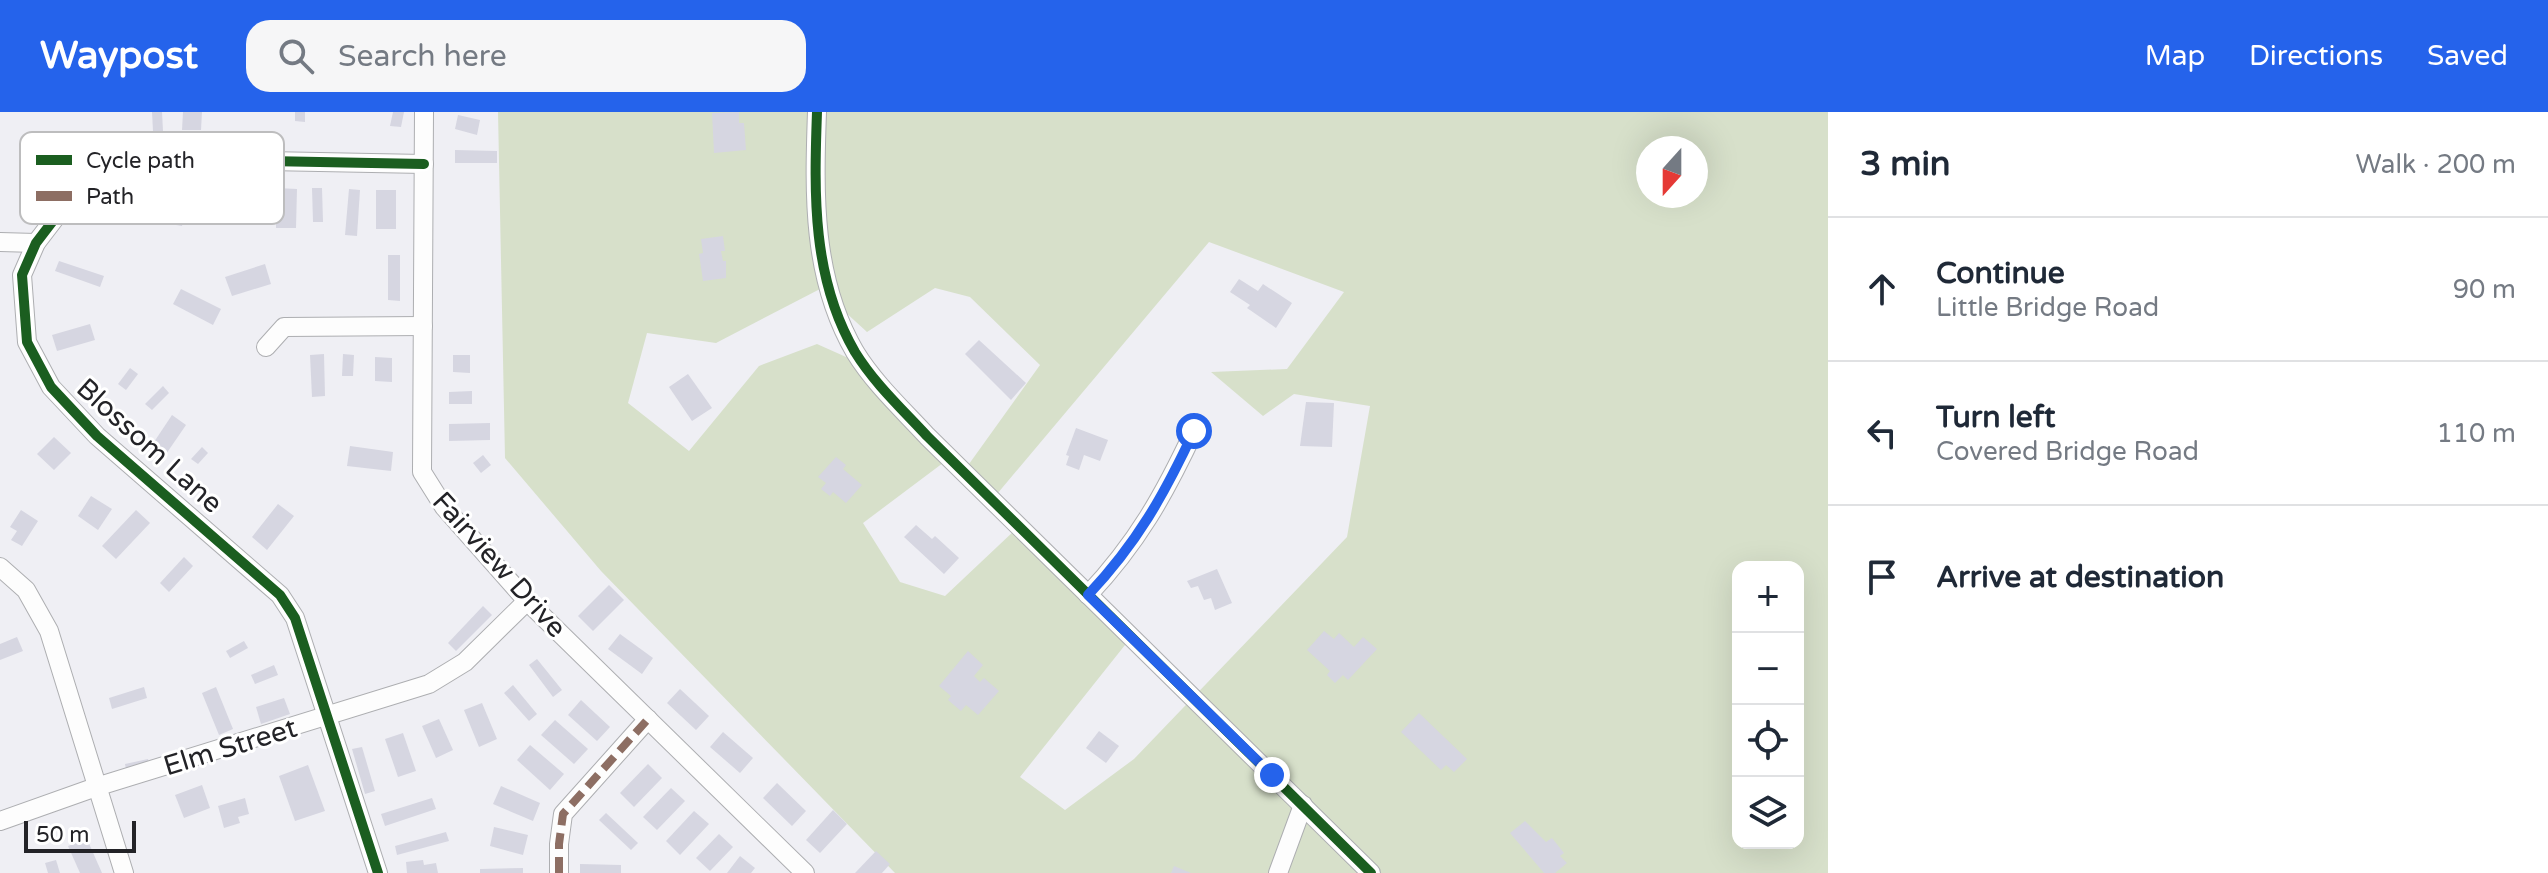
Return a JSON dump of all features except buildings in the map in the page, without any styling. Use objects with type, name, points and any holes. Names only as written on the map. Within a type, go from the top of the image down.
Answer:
[{"type":"street","name":"Fairview Drive","points":[[424,112],[422,472],[444,507],[527,601],[805,873]]},
{"type":"street","points":[[817,112],[814,191],[826,285],[856,352],[881,387],[1371,873]]},
{"type":"street","name":"Blossom Lane","points":[[284,161],[424,164]]},
{"type":"street","name":"Blossom Lane","points":[[51,224],[36,243],[22,275],[27,342],[51,387],[97,436],[280,595],[295,618],[378,873]]},
{"type":"street","points":[[0,242],[36,243]]},
{"type":"street","points":[[266,347],[284,327],[423,326]]},
{"type":"street","points":[[1088,595],[1152,515],[1194,431]]},
{"type":"street","points":[[0,567],[26,590],[49,631],[124,873]]},
{"type":"street","name":"Elm Street","points":[[0,821],[96,787],[429,684],[465,662],[527,601]]},
{"type":"street","points":[[559,873],[563,814],[648,719]]},
{"type":"street","points":[[1278,873],[1303,805]]},
{"type":"green space","points":[[498,112],[1828,112],[1828,873],[895,873],[601,571],[505,458]],"holes":[[[1209,242],[1344,292],[1287,369],[1211,372],[1263,416],[1294,394],[1370,406],[1347,537],[1134,759],[1065,810],[1020,777],[1129,640],[1015,530],[945,596],[900,582],[863,523],[951,457],[864,365],[817,344],[759,366],[689,451],[628,403],[647,333],[716,343],[820,289],[867,332],[935,288],[970,297],[1040,365],[964,471],[992,500]]]},
{"type":"marked path","points":[[559,873],[563,814],[648,719]]},
{"type":"cycle path","points":[[817,112],[816,205],[823,265],[841,324],[863,363],[927,436],[1371,873]]},
{"type":"cycle path","points":[[284,161],[424,164]]},
{"type":"cycle path","points":[[51,224],[36,243],[22,275],[27,342],[51,387],[97,436],[280,595],[295,618],[378,873]]},
{"type":"route","points":[[1194,431],[1152,515],[1126,552],[1088,595],[1272,775]]}]
